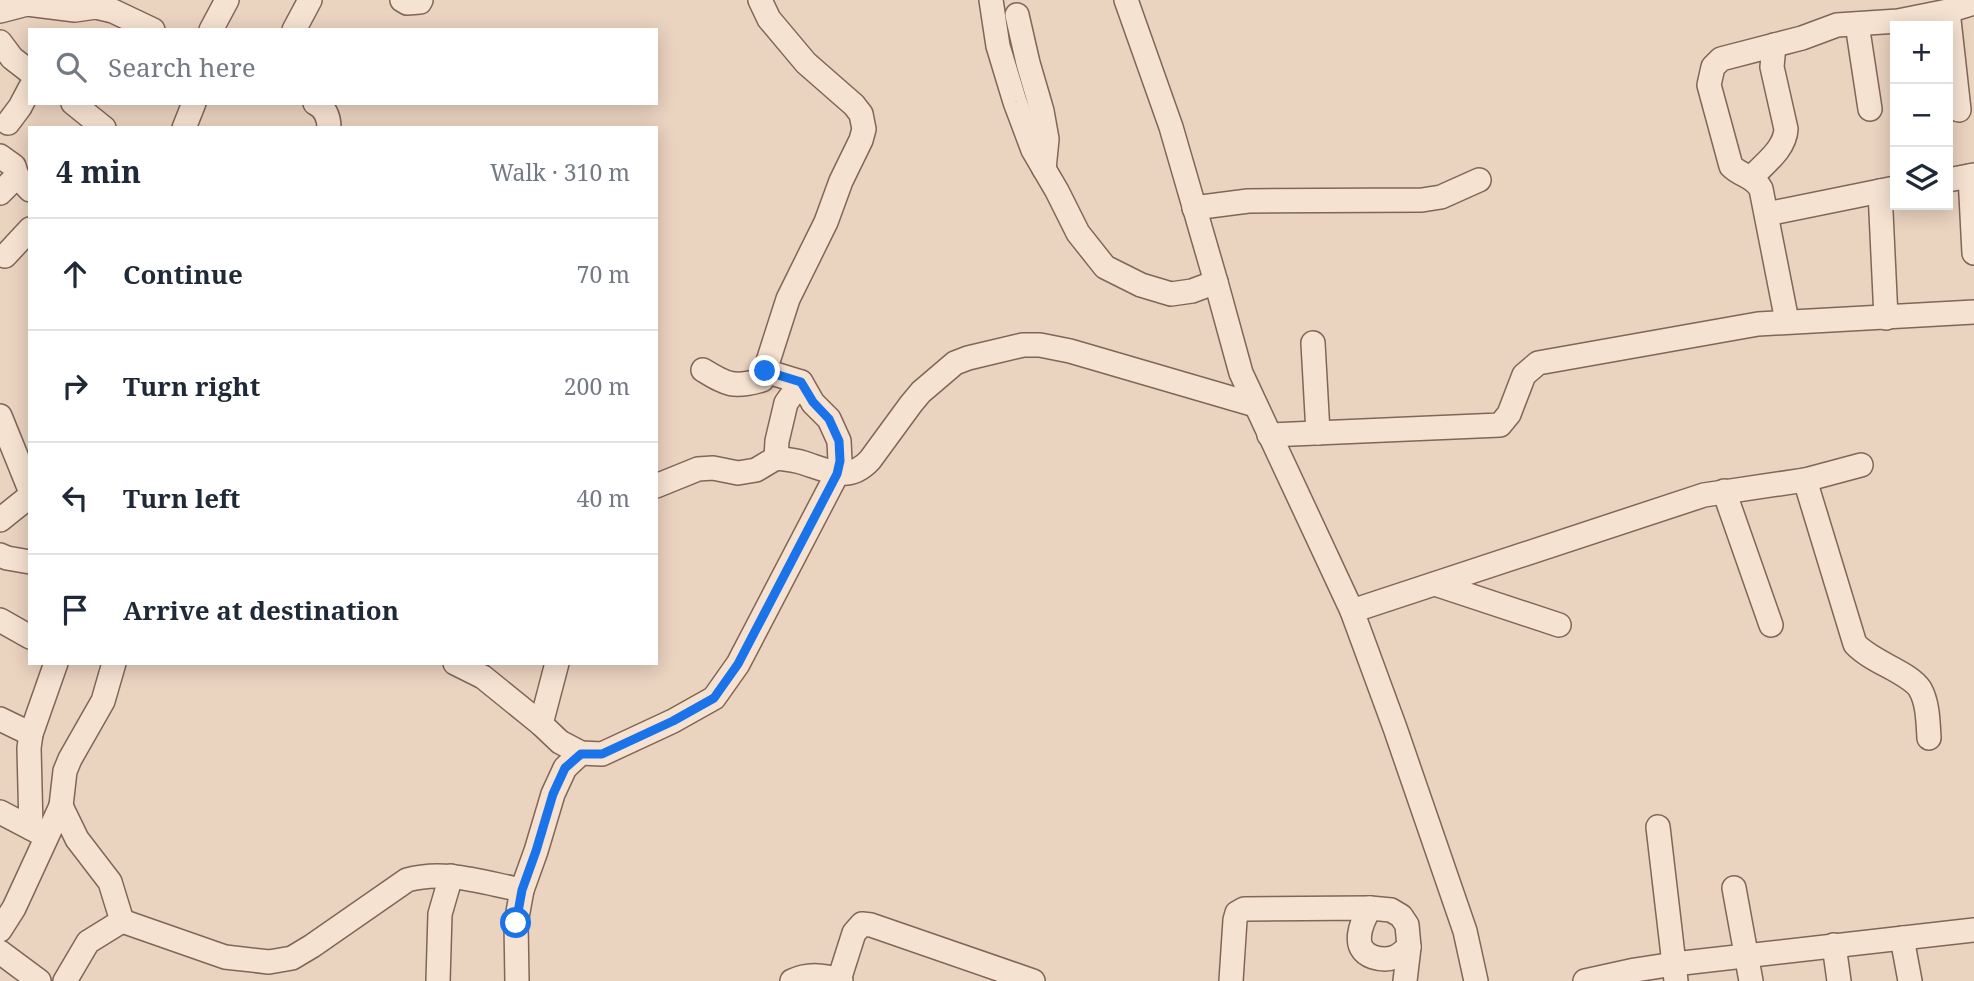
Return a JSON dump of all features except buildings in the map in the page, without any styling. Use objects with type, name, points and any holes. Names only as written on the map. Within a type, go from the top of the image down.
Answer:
[{"type":"street","points":[[212,28],[228,0]]},
{"type":"street","points":[[295,28],[310,0]]},
{"type":"street","points":[[402,0],[421,0]]},
{"type":"street","points":[[703,370],[731,384],[742,386],[762,380],[788,299],[826,222],[864,130],[861,114],[854,105],[806,63],[769,19],[760,0]]},
{"type":"street","points":[[991,0],[998,46],[1033,150],[1078,233],[1105,267],[1140,285],[1171,294],[1192,291],[1216,282]]},
{"type":"street","points":[[1126,0],[1171,127],[1241,373],[1352,611],[1465,931],[1476,981]]},
{"type":"street","points":[[1787,321],[1761,189],[1752,177],[1731,166],[1709,85],[1713,67],[1721,59],[1802,38],[1837,24],[1898,21],[1974,3]]},
{"type":"street","points":[[0,11],[27,4],[75,10],[96,7],[113,11],[149,28]]},
{"type":"street","points":[[1948,11],[1959,110]]},
{"type":"street","points":[[1017,15],[1047,139],[1044,169]]},
{"type":"street","points":[[1857,24],[1870,109]]},
{"type":"street","points":[[0,42],[12,58],[28,70]]},
{"type":"street","points":[[1752,177],[1786,138],[1772,66],[1774,45]]},
{"type":"street","points":[[3,125],[20,107],[28,92]]},
{"type":"street","points":[[75,105],[102,126]]},
{"type":"street","points":[[185,126],[193,105]]},
{"type":"street","points":[[317,105],[326,113],[329,126]]},
{"type":"street","points":[[0,156],[14,166],[24,183],[0,192]]},
{"type":"street","points":[[1964,177],[1974,253]]},
{"type":"street","points":[[1194,208],[1248,201],[1422,200],[1441,197],[1479,180]]},
{"type":"street","points":[[1767,214],[1888,190],[1886,318]]},
{"type":"street","points":[[5,256],[28,231]]},
{"type":"street","points":[[1269,435],[1500,425],[1508,414],[1524,375],[1538,363],[1758,324],[1974,312]]},
{"type":"street","points":[[1313,344],[1318,433]]},
{"type":"street","points":[[658,485],[698,469],[713,468],[738,473],[756,470],[776,458],[800,462],[837,474],[863,468],[921,392],[955,363],[1023,345],[1040,345],[1070,351],[1255,405]]},
{"type":"street","points":[[460,665],[483,677],[560,742],[581,754],[602,754],[673,721],[714,698],[738,664],[837,474],[840,461],[839,441],[829,419],[813,402],[801,382],[765,371]]},
{"type":"street","points":[[776,458],[786,403],[801,382]]},
{"type":"street","points":[[2,426],[28,485]]},
{"type":"street","points":[[1352,611],[1704,495],[1805,480],[1861,466]]},
{"type":"street","points":[[1805,480],[1855,644],[1864,654],[1906,676],[1919,688],[1926,705],[1930,738]]},
{"type":"street","points":[[1724,491],[1771,625]]},
{"type":"street","points":[[0,520],[28,498]]},
{"type":"street","points":[[0,555],[28,562]]},
{"type":"street","points":[[1435,584],[1559,625]]},
{"type":"street","points":[[0,620],[28,636]]},
{"type":"street","points":[[39,833],[29,759],[31,734],[55,665]]},
{"type":"street","points":[[113,665],[103,701],[65,771],[61,806],[77,839],[110,882],[122,921]]},
{"type":"street","points":[[541,724],[556,665]]},
{"type":"street","points":[[0,719],[31,734]]},
{"type":"street","points":[[517,981],[516,923],[522,890],[553,794],[565,768],[581,754]]},
{"type":"street","points":[[0,930],[14,908],[39,833],[61,806]]},
{"type":"street","points":[[0,812],[39,833]]},
{"type":"street","points":[[1658,827],[1675,973]]},
{"type":"street","points":[[122,921],[268,971],[312,946],[407,880],[422,876],[451,876],[522,890]]},
{"type":"street","points":[[438,981],[440,914],[451,876]]},
{"type":"street","points":[[1734,888],[1751,981]]},
{"type":"street","points":[[1370,908],[1361,923],[1359,942],[1366,955],[1380,959],[1395,957],[1409,947]]},
{"type":"street","points":[[1231,981],[1235,920],[1237,913],[1244,909],[1370,908],[1391,910],[1401,916],[1407,925],[1409,947],[1405,981]]},
{"type":"street","points":[[65,981],[88,942],[122,921]]},
{"type":"street","points":[[792,981],[800,977],[825,975],[840,981],[854,933],[862,924],[1032,981]]},
{"type":"street","points":[[1585,981],[1635,970],[1675,973],[1748,956],[1974,930]]},
{"type":"street","points":[[1902,938],[1910,981]]},
{"type":"street","points":[[1833,945],[1839,981]]},
{"type":"street","points":[[0,952],[39,981]]},
{"type":"route","points":[[516,923],[522,890],[553,794],[565,768],[581,754],[602,754],[673,721],[714,698],[738,664],[837,474],[840,461],[839,441],[829,419],[813,402],[801,382],[765,371]]}]
